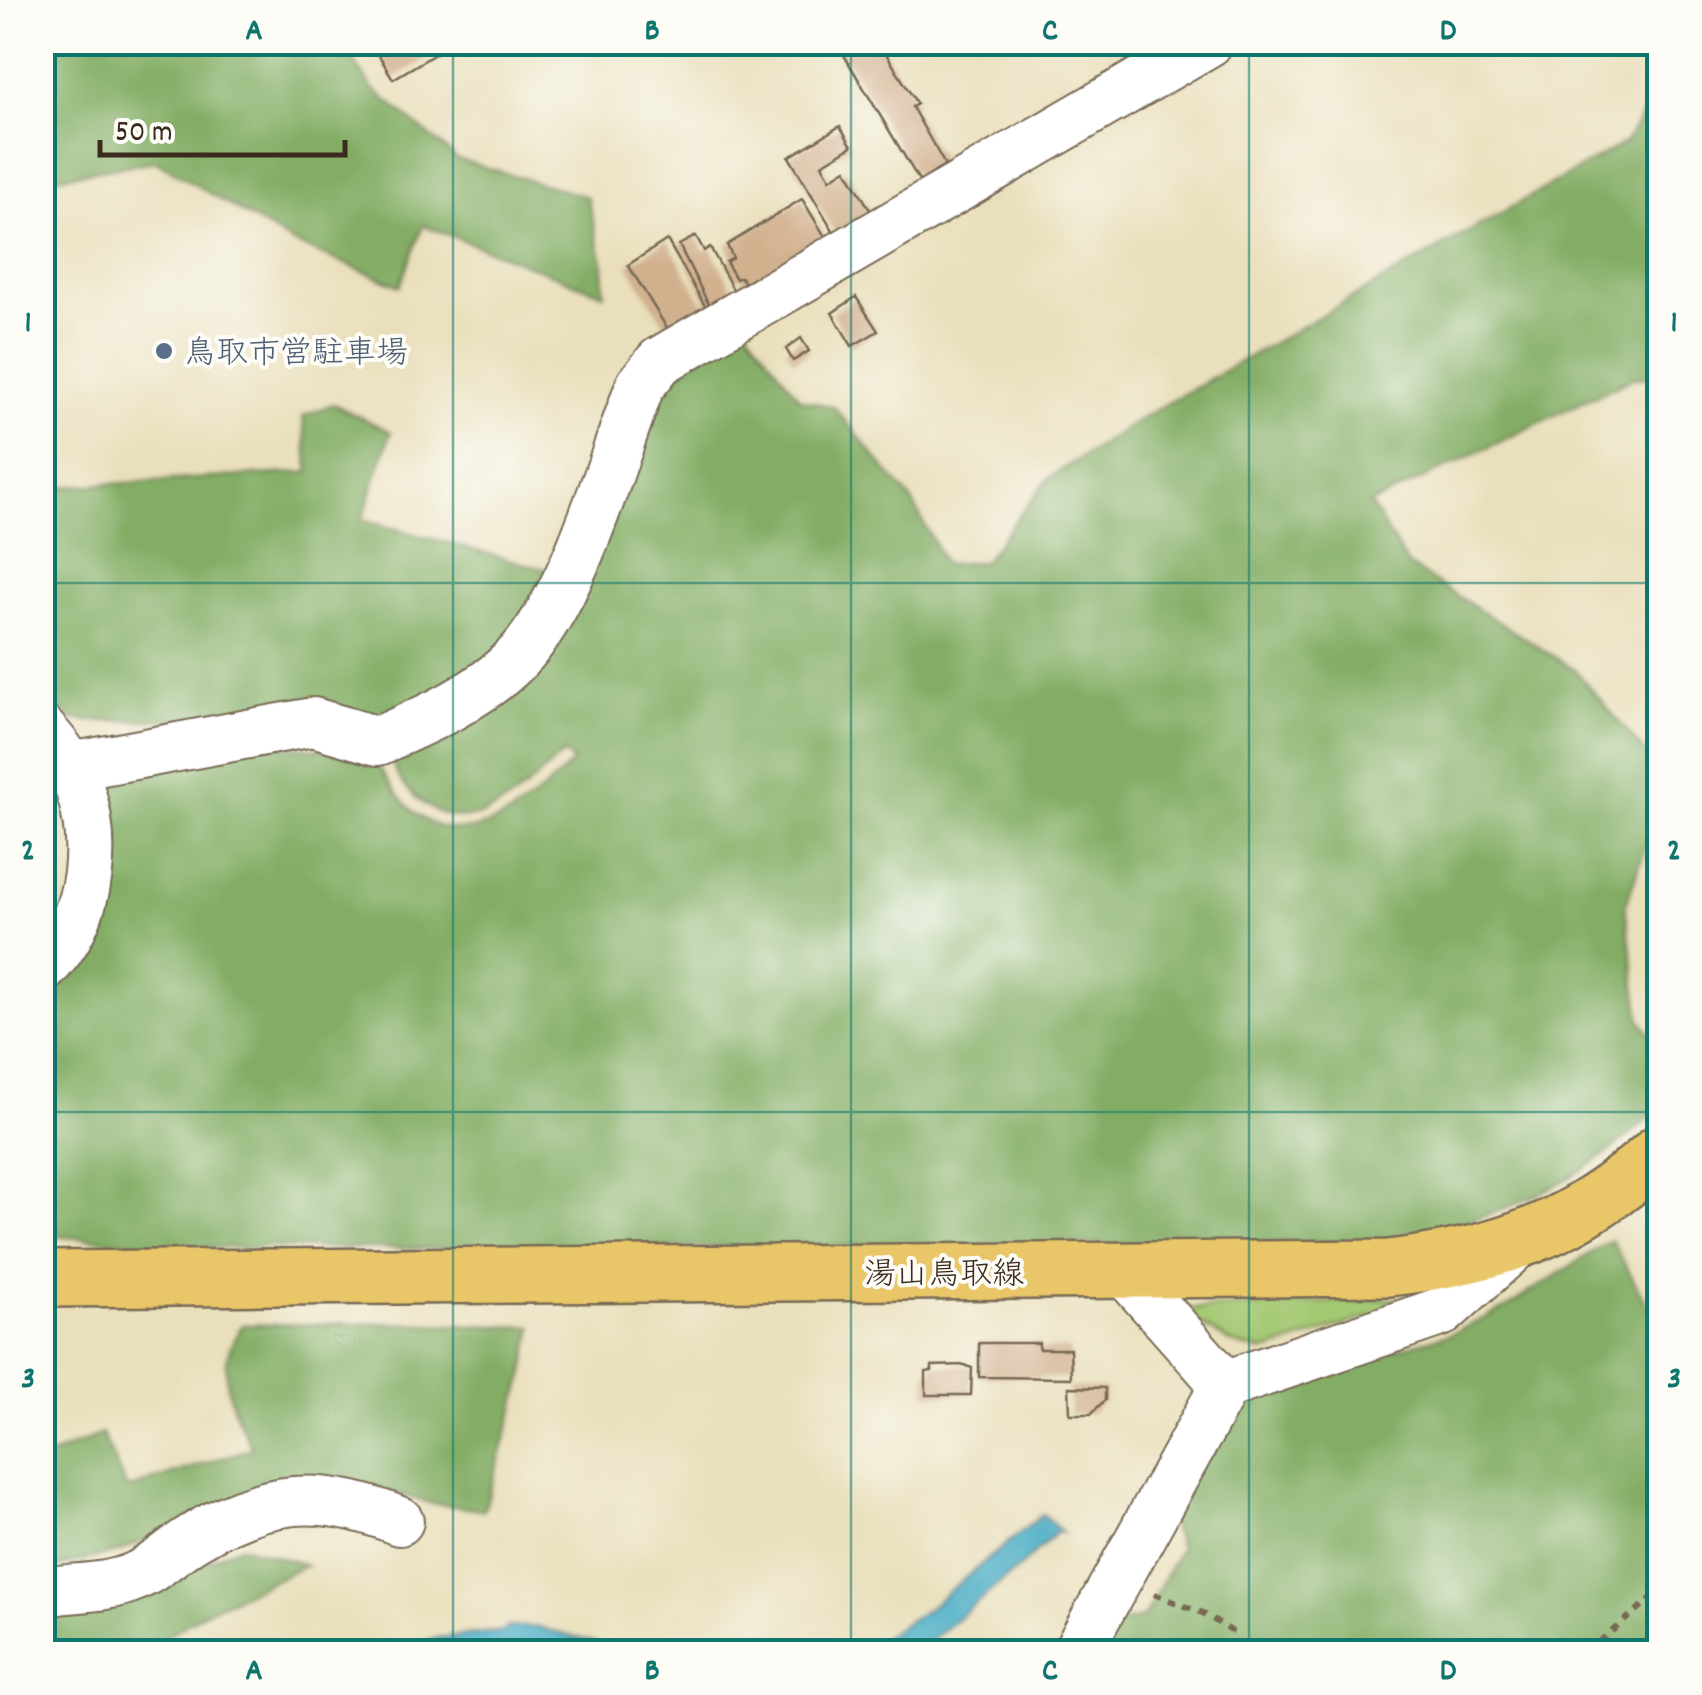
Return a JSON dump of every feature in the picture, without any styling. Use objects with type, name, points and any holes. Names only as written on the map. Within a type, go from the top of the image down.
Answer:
[{"type":"main road","name":"湯山鳥取線","points":[[42,1279],[1388,1268],[1439,1262],[1522,1240],[1592,1207],[1660,1152]]},
{"type":"main road","name":"湯山鳥取線","points":[[42,1260],[198,1276]]},
{"type":"street","points":[[42,969],[63,945],[74,922],[88,872],[85,808],[56,749],[313,722],[378,741],[430,719],[490,681],[537,635],[571,570],[640,386],[660,361],[1180,50]]},
{"type":"street","points":[[1077,1652],[1226,1385],[1443,1311],[1522,1240]]},
{"type":"street","points":[[1124,1271],[1226,1385]]},
{"type":"street","points":[[42,1592],[136,1577],[208,1530],[270,1503],[304,1499],[342,1501],[398,1521]]},
{"type":"path","points":[[1120,1575],[1166,1601],[1203,1613],[1231,1631],[1224,1652]]},
{"type":"path","points":[[1587,1652],[1660,1591]]},
{"type":"green space","points":[[43,42],[342,43],[372,88],[457,159],[587,197],[603,262],[604,294],[423,225],[400,286],[291,242],[156,161],[43,179]]},
{"type":"green space","points":[[1659,85],[1659,377],[1632,378],[1370,504],[1408,565],[1575,670],[1659,769],[1659,808],[1625,907],[1641,1020],[1659,1048],[1659,1108],[1598,1159],[1499,1211],[1386,1242],[467,1249],[184,1247],[43,1235],[42,998],[70,977],[91,953],[112,903],[118,875],[116,820],[98,770],[208,740],[343,751],[372,758],[408,807],[436,825],[458,830],[500,819],[540,793],[573,761],[564,753],[496,808],[478,816],[459,817],[439,812],[418,799],[396,773],[391,753],[497,690],[644,397],[744,325],[800,399],[834,407],[912,501],[945,564],[983,562],[1048,479],[1145,416],[1626,142]]},
{"type":"green space","points":[[333,404],[391,432],[362,520],[552,571],[532,625],[410,715],[93,721],[72,719],[43,694],[43,488],[309,472],[303,416]]},
{"type":"green space","points":[[1611,1240],[1659,1326],[1659,1652],[1092,1652],[1105,1625],[1143,1618],[1180,1548],[1169,1518],[1237,1399],[1295,1377],[1451,1334],[1504,1309]]},
{"type":"green space","points":[[1423,1299],[1266,1351],[1234,1344],[1189,1316],[1189,1309]]},
{"type":"green space","points":[[242,1325],[533,1327],[523,1379],[484,1510],[430,1503],[354,1482],[220,1506],[121,1551],[43,1571],[43,1459],[102,1434],[127,1489],[252,1448],[236,1415],[226,1367]]},
{"type":"green space","points":[[240,1546],[307,1565],[208,1610],[141,1652],[43,1652],[42,1608],[162,1581]]},
{"type":"water","points":[[1043,1514],[1062,1533],[1057,1532],[916,1652],[860,1652],[927,1609]]},
{"type":"water","points":[[508,1627],[536,1627],[629,1652],[392,1652],[437,1638],[505,1631]]},
{"type":"building","points":[[371,42],[455,42],[393,79]]},
{"type":"building","points":[[836,42],[879,42],[917,104],[912,107],[945,165],[920,182]]},
{"type":"building","points":[[840,126],[852,146],[822,164],[830,179],[846,169],[873,215],[837,237],[789,157]]},
{"type":"building","points":[[802,199],[826,238],[747,287],[741,277],[736,279],[726,262],[733,258],[727,245]]},
{"type":"building","points":[[696,236],[704,251],[710,247],[736,295],[711,309],[679,245]]},
{"type":"building","points":[[667,240],[708,311],[670,333],[628,265]]},
{"type":"building","points":[[856,297],[878,331],[852,346],[832,313]]},
{"type":"building","points":[[801,338],[809,351],[793,361],[786,349]]},
{"type":"building","points":[[979,1343],[1039,1343],[1039,1349],[1070,1349],[1071,1378],[979,1377]]},
{"type":"building","points":[[932,1366],[972,1368],[971,1395],[926,1395],[926,1372],[932,1371]]},
{"type":"building","points":[[1069,1387],[1105,1388],[1105,1400],[1091,1414],[1070,1414]]},
{"type":"place","name":"鳥取市営駐車場","points":[[164,351]]}]
